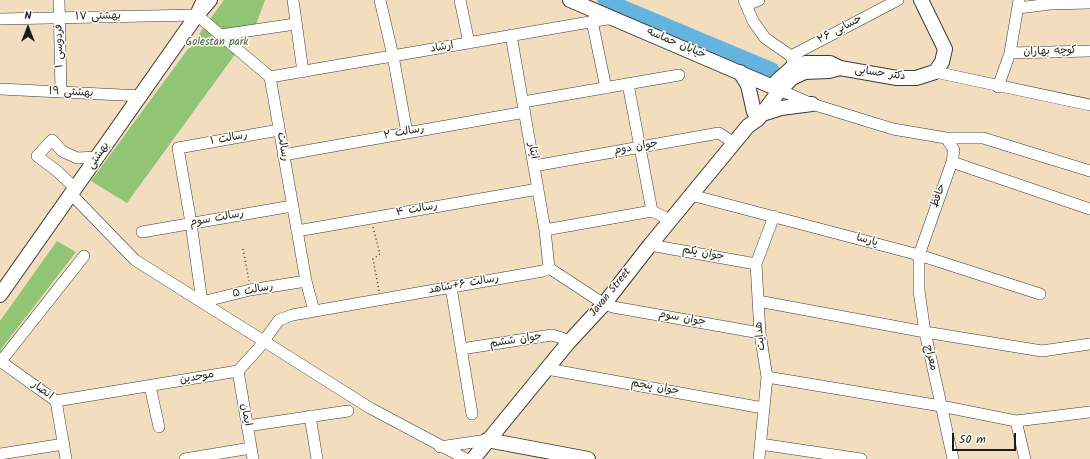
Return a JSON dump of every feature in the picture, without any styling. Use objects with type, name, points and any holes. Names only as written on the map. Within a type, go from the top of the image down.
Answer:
[{"type":"main road","points":[[197,15],[204,0]]},
{"type":"main road","points":[[197,15],[210,0]]},
{"type":"main road","name":"خیابان حماسه","points":[[570,0],[776,88]]},
{"type":"main road","points":[[921,0],[945,49],[942,62],[935,72]]},
{"type":"main road","name":"بهشتی","points":[[0,295],[142,96],[197,15]]},
{"type":"main road","points":[[776,88],[792,61]]},
{"type":"main road","name":"دکتر حسابی","points":[[792,61],[805,63],[830,63],[840,68],[897,78],[916,78],[935,72]]},
{"type":"main road","name":"دکتر حسابی","points":[[776,88],[805,72],[829,71],[840,68]]},
{"type":"main road","points":[[740,72],[748,85],[758,113],[812,104]]},
{"type":"main road","name":"Javan Street","points":[[473,459],[487,440],[568,343],[604,304],[670,220],[748,126],[776,88]]},
{"type":"main road","points":[[487,440],[524,453],[588,459]]},
{"type":"street","name":"فردوسی ۱","points":[[59,0],[61,92]]},
{"type":"street","points":[[293,0],[295,24],[304,72]]},
{"type":"street","points":[[380,0],[393,56],[407,133]]},
{"type":"street","points":[[460,0],[469,43]]},
{"type":"street","points":[[759,0],[746,3],[753,21],[765,38],[792,61]]},
{"type":"street","name":"حسابی ۲۶","points":[[792,61],[898,0]]},
{"type":"street","points":[[998,86],[1010,53],[1019,4],[1090,3]]},
{"type":"street","name":"بهشتی ۱۷","points":[[0,19],[197,15]]},
{"type":"street","points":[[197,15],[270,77]]},
{"type":"street","name":"ارشاد","points":[[270,77],[613,18]]},
{"type":"street","points":[[592,21],[606,88]]},
{"type":"street","points":[[221,35],[295,24]]},
{"type":"street","name":"ایثار","points":[[511,35],[545,230],[549,268]]},
{"type":"street","name":"کوچه بهاران","points":[[1010,53],[1090,51]]},
{"type":"street","points":[[935,72],[1090,105]]},
{"type":"street","name":"رسالت ۲","points":[[283,154],[407,133],[606,88],[679,75]]},
{"type":"street","name":"رسالت","points":[[270,77],[306,281],[314,311]]},
{"type":"street","points":[[628,84],[652,211]]},
{"type":"street","points":[[776,88],[812,104],[893,129],[946,138],[983,138],[1090,171]]},
{"type":"street","name":"بهشتی ۱۹","points":[[0,89],[142,96]]},
{"type":"street","name":"رسالت ۱","points":[[192,223],[178,148],[279,130]]},
{"type":"street","name":"جوان دوم","points":[[534,166],[719,133],[734,143]]},
{"type":"street","name":"حافظ","points":[[919,255],[952,162],[954,150],[946,138]]},
{"type":"street","points":[[98,157],[77,158],[62,151],[52,140],[37,156],[58,171],[74,192],[135,260],[370,408],[440,447],[466,459]]},
{"type":"street","points":[[952,162],[1090,209]]},
{"type":"street","name":"رسالت ۴","points":[[297,231],[538,189]]},
{"type":"street","name":"پارسا","points":[[692,195],[919,255],[1040,294]]},
{"type":"street","name":"رسالت سوم","points":[[142,232],[292,206]]},
{"type":"street","points":[[545,230],[652,211],[670,220]]},
{"type":"street","name":"هدایت","points":[[759,459],[767,377],[760,333],[756,264],[774,216]]},
{"type":"street","points":[[192,223],[202,302]]},
{"type":"street","name":"جوان یکم","points":[[650,245],[756,264]]},
{"type":"street","name":"معراج","points":[[919,255],[919,291],[925,332],[953,459]]},
{"type":"street","points":[[0,361],[84,256]]},
{"type":"street","points":[[549,268],[604,304]]},
{"type":"street","name":"رسالت ۶+شاهد","points":[[314,311],[543,271],[549,268]]},
{"type":"street","name":"رسالت ۵","points":[[202,302],[250,290],[306,281]]},
{"type":"street","points":[[451,287],[472,414]]},
{"type":"street","points":[[758,301],[925,332],[1042,351],[1090,344]]},
{"type":"street","name":"جوان سوم","points":[[604,304],[760,333]]},
{"type":"street","points":[[238,371],[264,341],[279,320],[292,314],[314,311]]},
{"type":"street","name":"جوان ششم","points":[[461,349],[552,335],[562,338],[568,343]]},
{"type":"street","name":"انصار","points":[[0,361],[56,401],[66,459]]},
{"type":"street","name":"جوان پنجم","points":[[547,368],[763,408]]},
{"type":"street","name":"موحدین","points":[[56,401],[238,371]]},
{"type":"street","name":"ایمان","points":[[238,371],[252,454]]},
{"type":"street","points":[[767,377],[941,406],[1016,421],[1090,412]]},
{"type":"street","points":[[150,386],[159,427]]},
{"type":"street","points":[[247,426],[348,411]]},
{"type":"street","points":[[310,416],[317,459]]},
{"type":"street","points":[[1016,421],[1025,459]]},
{"type":"street","points":[[440,447],[487,440]]},
{"type":"street","points":[[0,454],[64,444]]},
{"type":"street","points":[[760,444],[861,459]]},
{"type":"street","points":[[185,459],[252,454]]},
{"type":"path","points":[[371,218],[380,254],[373,259],[380,299]]},
{"type":"path","points":[[243,249],[250,290]]},
{"type":"green space","name":"Golestan park","points":[[224,0],[265,0],[255,27],[127,203],[91,181]]},
{"type":"green space","points":[[57,241],[76,252],[1,349],[0,357],[0,321]]},
{"type":"waterway","points":[[605,0],[772,70]]}]
